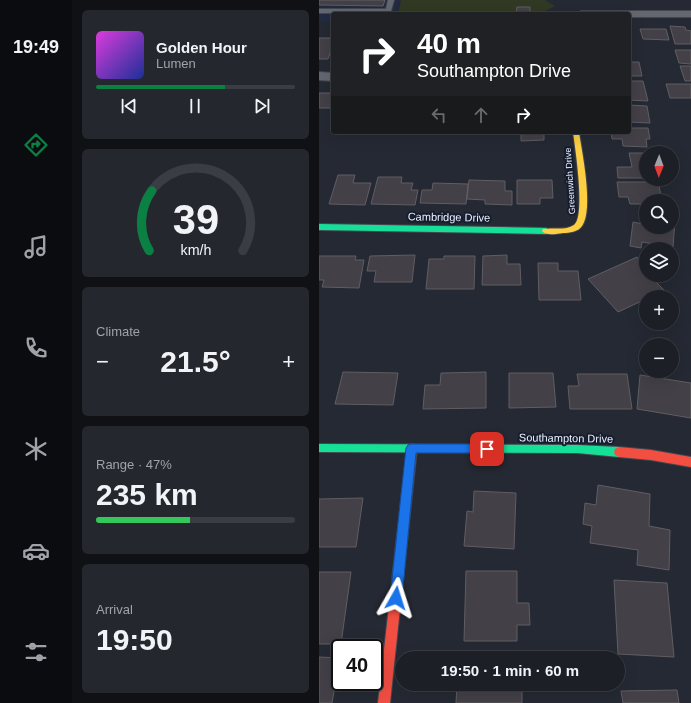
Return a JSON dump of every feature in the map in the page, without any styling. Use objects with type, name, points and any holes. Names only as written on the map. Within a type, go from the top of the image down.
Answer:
[{"type":"street","points":[[631,14],[691,14]]},
{"type":"street","points":[[319,76],[331,77]]},
{"type":"street","name":"Greenwich Drive","points":[[576,134],[584,205],[583,220],[578,226]]},
{"type":"street","name":"Cambridge Drive","points":[[319,227],[549,231],[569,229],[578,226]]},
{"type":"street","name":"Southampton Drive","points":[[319,448],[577,449],[651,455],[691,462]]},
{"type":"street","points":[[385,703],[411,448]]},
{"type":"lane","points":[[319,11],[388,11],[391,0]]},
{"type":"shaded area","points":[[319,0],[400,0],[397,12],[331,12],[331,21],[319,21]]},
{"type":"green space","points":[[401,0],[545,0],[555,6],[544,12],[398,12]]},
{"type":"building","points":[[319,0],[385,0],[383,6],[319,5]]},
{"type":"building","points":[[517,7],[530,7],[530,12],[516,12]]},
{"type":"building","points":[[670,26],[685,27],[686,30],[691,31],[691,44],[675,44]]},
{"type":"building","points":[[640,29],[666,29],[669,40],[643,39]]},
{"type":"building","points":[[319,38],[331,38],[331,51],[328,59],[319,59]]},
{"type":"building","points":[[675,50],[691,50],[691,64],[679,63]]},
{"type":"building","points":[[631,62],[639,62],[642,76],[631,76]]},
{"type":"building","points":[[680,66],[691,66],[691,81],[685,81]]},
{"type":"building","points":[[631,81],[643,81],[648,101],[631,100]]},
{"type":"building","points":[[666,84],[691,84],[691,98],[670,98]]},
{"type":"building","points":[[319,93],[331,93],[331,108],[319,108]]},
{"type":"building","points":[[631,105],[647,106],[650,123],[631,122]]},
{"type":"building","points":[[631,128],[648,128],[650,139],[646,139],[647,146],[623,146],[622,139],[612,139],[611,134],[631,134]]},
{"type":"building","points":[[521,134],[544,134],[544,140],[521,141]]},
{"type":"building","points":[[629,153],[639,153],[639,178],[618,178],[617,167],[632,167]]},
{"type":"building","points":[[338,175],[355,175],[353,183],[371,183],[365,205],[329,204]]},
{"type":"building","points":[[378,177],[402,177],[401,183],[413,183],[411,190],[418,190],[415,205],[371,204]]},
{"type":"building","points":[[469,180],[505,181],[505,191],[512,191],[512,205],[485,204],[485,200],[467,199]]},
{"type":"building","points":[[517,180],[552,180],[553,198],[540,198],[540,204],[517,204]]},
{"type":"building","points":[[617,182],[639,182],[639,186],[659,186],[661,194],[639,194],[639,204],[630,204],[628,197],[619,197]]},
{"type":"building","points":[[433,183],[468,184],[466,204],[420,203],[422,190],[432,190]]},
{"type":"building","points":[[633,222],[639,223],[639,234],[674,234],[673,242],[639,242],[639,248],[630,246]]},
{"type":"building","points":[[415,255],[412,282],[374,282],[376,271],[367,271],[370,256]]},
{"type":"building","points":[[507,255],[507,264],[520,264],[521,285],[482,285],[483,256]]},
{"type":"building","points":[[319,256],[356,256],[355,260],[364,260],[359,288],[322,287],[324,280],[319,280]]},
{"type":"building","points":[[444,256],[475,256],[474,289],[426,289],[429,259],[444,259]]},
{"type":"building","points":[[637,257],[639,259],[639,282],[656,282],[664,290],[639,290],[639,302],[618,312],[588,279]]},
{"type":"building","points":[[538,263],[558,263],[558,271],[578,271],[581,300],[539,300]]},
{"type":"building","points":[[343,372],[398,373],[393,405],[335,404]]},
{"type":"building","points":[[486,372],[486,408],[423,409],[425,385],[440,385],[441,373]]},
{"type":"building","points":[[509,373],[553,373],[556,407],[509,408]]},
{"type":"building","points":[[577,374],[627,374],[632,409],[570,409],[568,386],[579,386]]},
{"type":"building","points":[[640,378],[659,378],[691,383],[691,418],[637,409]]},
{"type":"building","points":[[598,485],[650,494],[649,526],[670,530],[669,570],[637,565],[638,550],[590,543],[592,526],[583,524],[585,503],[596,505]]},
{"type":"building","points":[[474,491],[516,493],[514,549],[464,546],[467,511],[473,512]]},
{"type":"building","points":[[363,498],[356,547],[319,547],[319,499]]},
{"type":"building","points":[[466,571],[517,571],[517,603],[529,603],[530,625],[517,625],[517,641],[464,641]]},
{"type":"building","points":[[319,572],[351,572],[342,639],[331,639],[331,644],[319,644]]},
{"type":"building","points":[[614,580],[667,583],[674,657],[625,654],[625,651],[618,651]]},
{"type":"building","points":[[319,657],[331,658],[331,691],[334,691],[332,703],[319,703]]},
{"type":"building","points":[[677,690],[679,703],[623,703],[621,691]]},
{"type":"building","points":[[457,691],[522,691],[522,703],[456,703]]},
{"type":"traffic: fast","points":[[319,227],[546,231]]},
{"type":"traffic: fast","points":[[319,448],[577,449],[619,452]]},
{"type":"traffic: slow","points":[[546,231],[563,231],[572,229],[579,225],[582,218],[583,194],[576,134]]},
{"type":"traffic: jam","points":[[384,703],[412,448]]},
{"type":"traffic: jam","points":[[619,452],[651,455],[691,462]]},
{"type":"route","points":[[396,598],[411,448],[487,449]]}]
